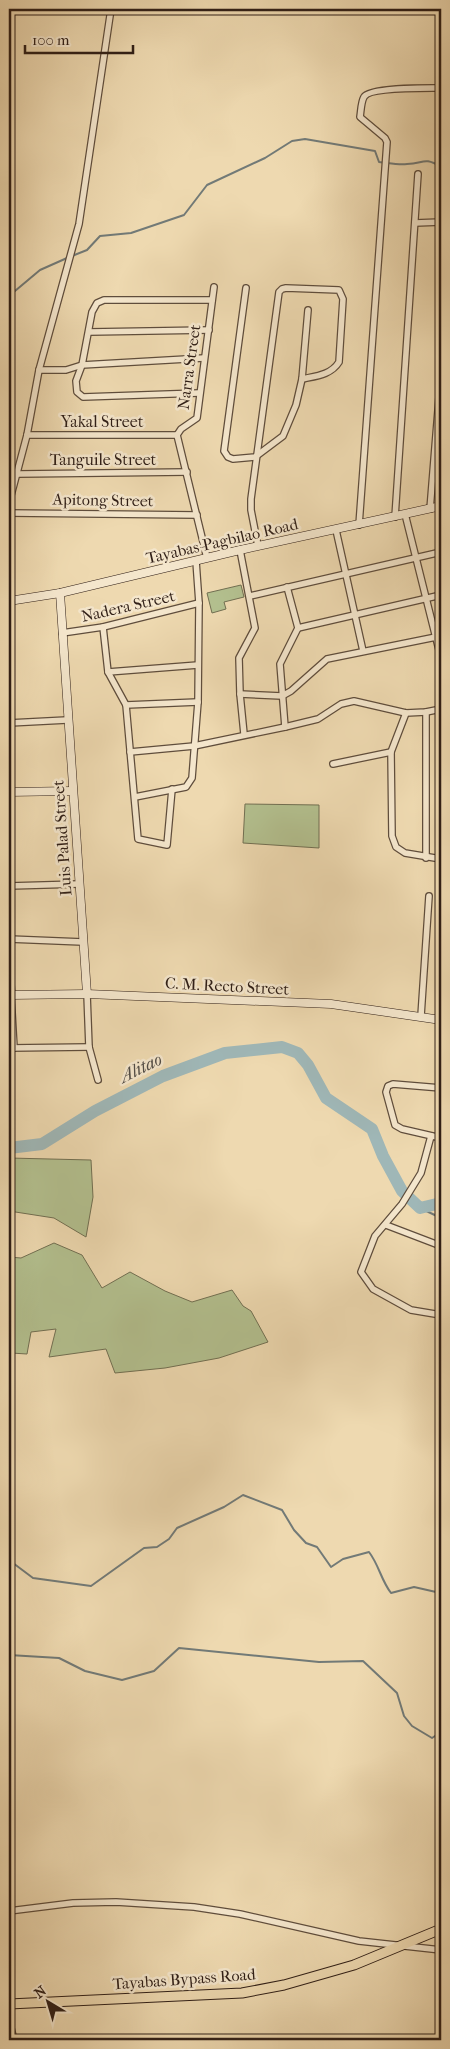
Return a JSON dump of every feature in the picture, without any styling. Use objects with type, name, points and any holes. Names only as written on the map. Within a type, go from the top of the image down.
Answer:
[{"type":"main road","name":"Tayabas-Pagbilao Road","points":[[9,601],[60,593],[240,550],[441,506]]},
{"type":"main road","name":"Luis Palad Street","points":[[60,593],[87,994]]},
{"type":"main road","points":[[9,792],[72,791]]},
{"type":"main road","points":[[9,954],[11,996]]},
{"type":"main road","name":"C. M. Recto Street","points":[[11,996],[87,994],[331,1004],[441,1020]]},
{"type":"main road","name":"Tayabas Bypass Road","points":[[9,2004],[242,1993],[284,1985],[354,1965],[441,1929]]},
{"type":"street","points":[[9,503],[11,487],[18,474],[28,435],[39,370],[58,307],[70,253],[79,224],[111,9]]},
{"type":"street","points":[[359,524],[387,142],[385,138],[360,117],[363,97],[368,92],[441,88]]},
{"type":"street","points":[[395,517],[418,174]]},
{"type":"street","points":[[414,223],[441,222]]},
{"type":"street","name":"Narra Street","points":[[177,435],[181,429],[196,418],[214,288]]},
{"type":"street","points":[[246,288],[224,451],[233,459],[255,457],[283,436],[296,405],[302,379],[308,310]]},
{"type":"street","points":[[258,546],[251,510],[255,457],[279,292],[286,288],[339,290],[343,298],[339,362],[336,368],[328,373],[302,379]]},
{"type":"street","points":[[199,393],[83,397],[77,392],[76,381],[82,365],[92,312],[97,303],[104,300],[212,300]]},
{"type":"street","points":[[89,332],[209,330]]},
{"type":"street","points":[[39,370],[66,370],[82,365],[204,358]]},
{"type":"street","points":[[430,509],[441,373]]},
{"type":"street","name":"Yakal Street","points":[[28,435],[177,435]]},
{"type":"street","points":[[177,435],[188,472],[207,558]]},
{"type":"street","name":"Tanguile Street","points":[[18,474],[188,472]]},
{"type":"street","name":"Apitong Street","points":[[9,513],[197,515]]},
{"type":"street","points":[[405,514],[426,598],[439,637],[441,658]]},
{"type":"street","points":[[336,530],[363,651]]},
{"type":"street","points":[[240,550],[255,628],[239,658],[244,734]]},
{"type":"street","points":[[250,596],[441,552]]},
{"type":"street","points":[[135,798],[172,789],[186,788],[192,778],[198,702],[199,603],[196,561]]},
{"type":"street","points":[[285,727],[280,664],[298,628],[287,588]]},
{"type":"street","points":[[298,628],[441,595]]},
{"type":"street","name":"Nadera Street","points":[[62,633],[103,627],[199,603]]},
{"type":"street","points":[[103,627],[108,672],[126,705],[138,839],[165,846],[168,843],[172,789]]},
{"type":"street","points":[[240,694],[282,696],[291,692],[327,659],[439,637]]},
{"type":"street","points":[[108,672],[198,665]]},
{"type":"street","points":[[130,752],[194,746],[318,720],[340,704],[354,701],[406,712],[426,712],[441,709]]},
{"type":"street","points":[[126,705],[198,702]]},
{"type":"street","points":[[406,712],[391,752],[392,836],[396,847],[405,853],[441,859]]},
{"type":"street","points":[[426,712],[426,858]]},
{"type":"street","points":[[9,723],[68,720]]},
{"type":"street","points":[[332,764],[391,752]]},
{"type":"street","points":[[9,886],[79,884]]},
{"type":"street","points":[[421,1016],[429,896]]},
{"type":"street","points":[[9,939],[83,942]]},
{"type":"street","name":"Luis Palad Street","points":[[87,994],[89,1047],[98,1080]]},
{"type":"street","points":[[11,996],[11,1048],[89,1047]]},
{"type":"street","points":[[441,1088],[393,1084],[388,1086],[386,1092],[395,1125],[402,1129],[441,1138]]},
{"type":"street","points":[[431,1136],[421,1173],[402,1204],[375,1236],[361,1272],[373,1289],[396,1302],[411,1310],[441,1315]]},
{"type":"street","points":[[386,1225],[441,1246]]},
{"type":"street","points":[[9,1911],[73,1903],[194,1907],[240,1914],[359,1941],[403,1944],[441,1950]]},
{"type":"street","points":[[9,2020],[14,2040]]},
{"type":"green space","points":[[241,585],[244,597],[224,602],[226,609],[212,613],[207,593]]},
{"type":"green space","points":[[245,804],[319,805],[319,848],[243,843]]},
{"type":"green space","points":[[9,1158],[91,1160],[93,1197],[86,1237],[54,1218],[9,1211]]},
{"type":"green space","points":[[54,1243],[82,1255],[102,1288],[130,1272],[165,1291],[192,1302],[232,1290],[243,1306],[251,1311],[268,1342],[219,1358],[165,1368],[115,1373],[106,1349],[49,1357],[56,1329],[31,1332],[27,1354],[11,1353],[9,1358],[9,1257],[21,1258]]},
{"type":"waterway","points":[[72,256],[87,250],[100,236],[131,233],[184,215],[207,185],[265,158],[292,141],[305,139],[375,151],[379,162],[413,164],[427,161],[441,167]]},
{"type":"waterway","points":[[9,296],[40,270],[67,258]]},
{"type":"waterway","name":"Alitao","points":[[9,1148],[42,1144],[95,1111],[163,1076],[225,1053],[282,1047],[298,1053],[308,1065],[326,1098],[372,1129],[383,1156],[402,1191],[420,1208],[441,1203]]},
{"type":"waterway","points":[[420,1208],[441,1218]]},
{"type":"waterway","points":[[9,1560],[33,1578],[91,1586],[144,1548],[157,1547],[169,1539],[177,1528],[224,1507],[243,1495],[282,1510],[294,1530],[306,1543],[317,1547],[331,1567],[343,1559],[369,1552],[391,1593],[414,1587],[436,1592],[441,1615]]},
{"type":"waterway","points":[[9,1655],[59,1658],[85,1671],[122,1680],[154,1671],[179,1648],[319,1662],[363,1661],[397,1693],[404,1716],[412,1726],[432,1738],[441,1732]]}]
